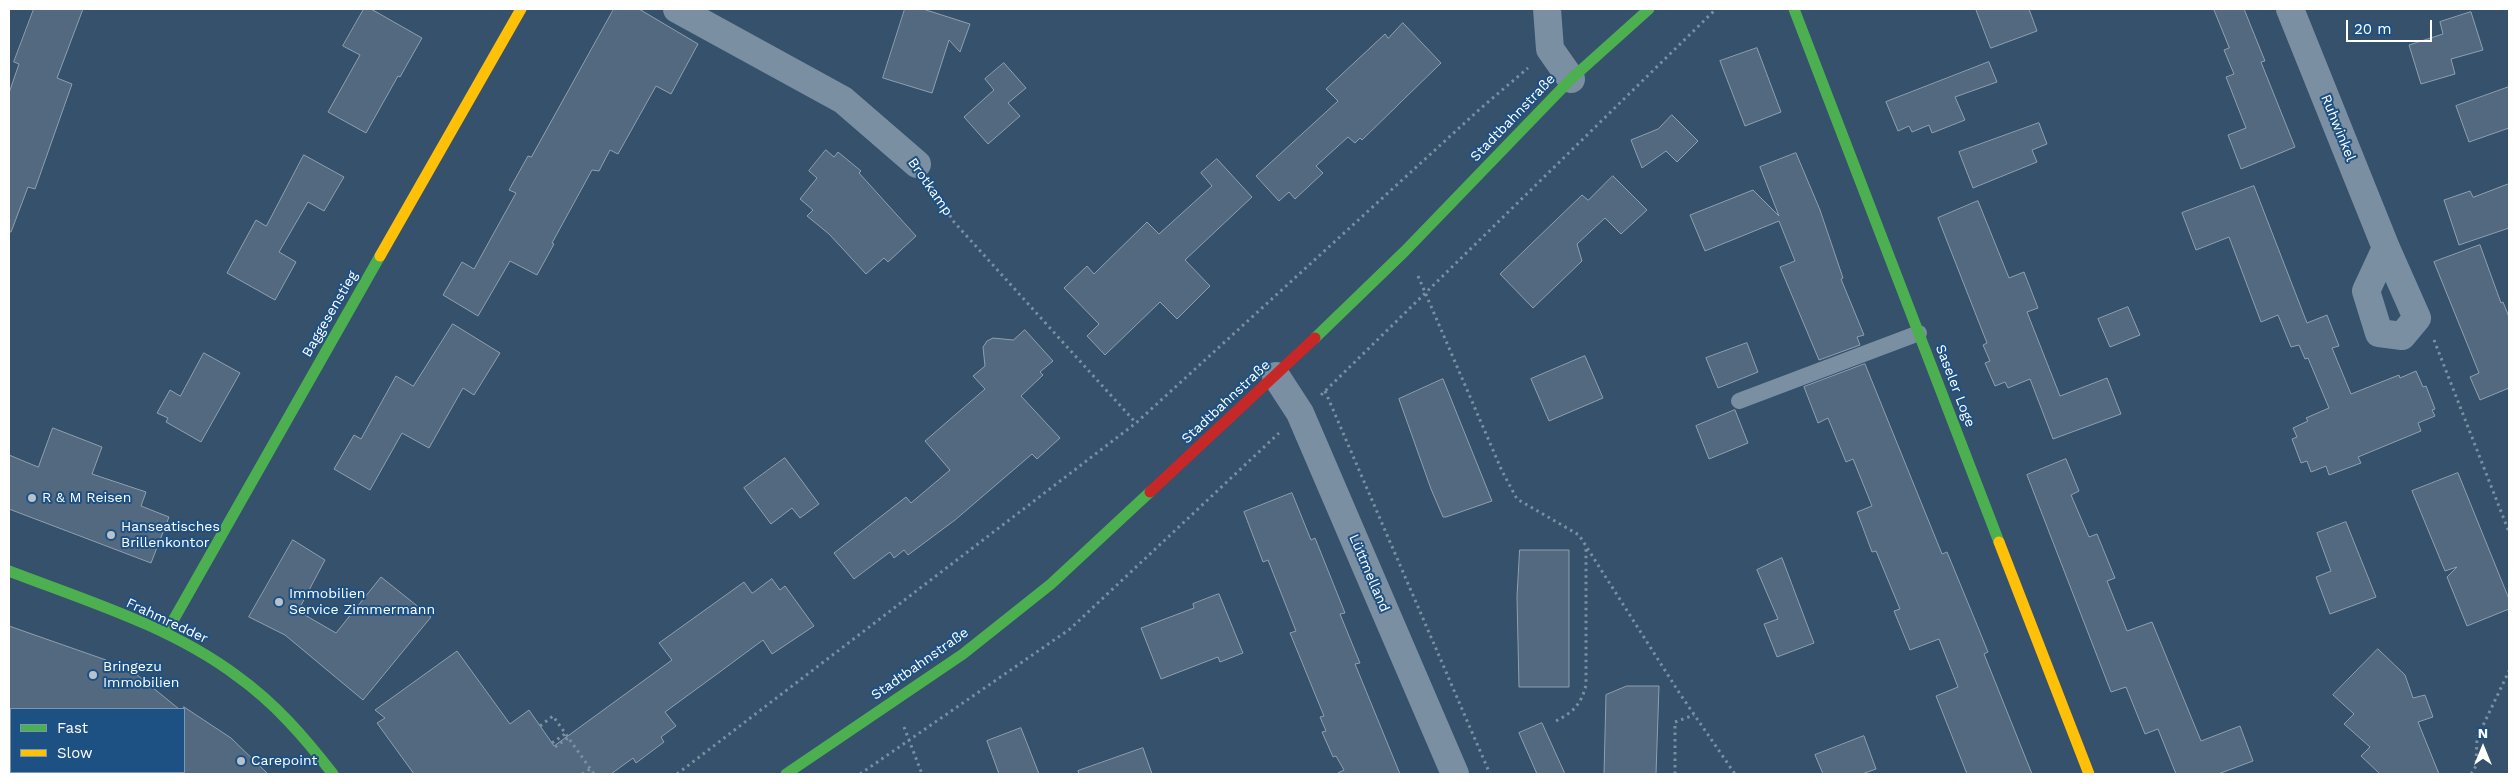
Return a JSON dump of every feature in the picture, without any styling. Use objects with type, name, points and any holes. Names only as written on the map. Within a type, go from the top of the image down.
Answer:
[{"type":"street","name":"Baggesenstieg","points":[[166,634],[521,9]]},
{"type":"street","name":"Brotkamp","points":[[677,9],[843,100],[917,164]]},
{"type":"street","points":[[1546,9],[1550,49],[1571,79]]},
{"type":"street","name":"Stadtbahnstraße","points":[[786,774],[963,654],[1051,584],[1276,376],[1406,251],[1571,79],[1649,9]]},
{"type":"street","name":"Saseler Loge","points":[[1794,9],[2089,774]]},
{"type":"street","name":"Ruhwinkel","points":[[2290,9],[2386,248],[2417,318]]},
{"type":"street","points":[[2386,248],[2366,291],[2379,333],[2402,336],[2417,318]]},
{"type":"street","name":"Lüttmelland","points":[[1276,376],[1300,413],[1455,774]]},
{"type":"street","name":"Frahmredder","points":[[9,571],[166,634],[202,652],[243,679],[314,748],[333,774]]},
{"type":"lane","points":[[1739,401],[1919,333]]},
{"type":"path","points":[[677,774],[1136,423],[1474,114],[1550,49]]},
{"type":"path","name":"Brotkamp","points":[[917,164],[954,222],[1136,423]]},
{"type":"path","points":[[1406,251],[1426,292],[1502,471],[1516,498],[1579,535],[1694,715],[1735,774]]},
{"type":"path","points":[[2417,318],[2432,334],[2509,532]]},
{"type":"path","points":[[1325,391],[1490,774]]},
{"type":"path","points":[[1556,721],[1570,714],[1579,706],[1586,686],[1586,547]]},
{"type":"path","points":[[2471,774],[2476,766],[2477,738],[2509,671]]},
{"type":"path","points":[[893,701],[922,774]]},
{"type":"path","points":[[1674,774],[1675,722],[1694,715]]},
{"type":"path","points":[[540,726],[553,716],[592,774]]},
{"type":"path","points":[[552,743],[565,734]]},
{"type":"path","points":[[555,748],[568,738]]},
{"type":"path","points":[[582,774],[590,769]]},
{"type":"building","points":[[34,9],[83,9],[57,78],[72,84],[35,189],[28,187],[11,232],[9,232],[9,93],[19,64],[14,62]]},
{"type":"building","points":[[364,9],[371,9],[422,38],[366,133],[328,112],[360,55],[343,46]]},
{"type":"building","points":[[614,9],[639,9],[698,44],[671,94],[656,86],[618,154],[610,150],[599,171],[592,170],[552,243],[554,244],[537,275],[510,261],[478,316],[443,295],[462,262],[474,269],[516,193],[509,190],[528,156],[531,157]]},
{"type":"building","points":[[905,9],[923,9],[970,24],[960,52],[949,40],[932,93],[883,78]]},
{"type":"building","points":[[1976,9],[2029,9],[2037,31],[1991,48]]},
{"type":"building","points":[[2214,9],[2244,9],[2265,61],[2261,62],[2295,147],[2241,169],[2228,135],[2246,128],[2226,77],[2234,74],[2224,50],[2229,48]]},
{"type":"building","points":[[2471,12],[2483,50],[2451,59],[2455,74],[2421,84],[2409,45],[2443,34],[2440,22]]},
{"type":"building","points":[[1403,23],[1441,63],[1362,140],[1360,138],[1355,143],[1348,137],[1316,166],[1323,173],[1295,199],[1289,192],[1279,201],[1256,176],[1338,101],[1326,89],[1385,34],[1388,38]]},
{"type":"building","points":[[1757,48],[1781,112],[1745,126],[1720,61]]},
{"type":"building","points":[[1989,62],[1997,82],[1955,97],[1965,120],[1932,133],[1929,125],[1912,132],[1909,126],[1898,131],[1886,102]]},
{"type":"building","points":[[1004,63],[1026,88],[1008,103],[1020,116],[988,144],[964,117],[994,90],[985,79]]},
{"type":"building","points":[[2509,87],[2509,128],[2469,142],[2456,106]]},
{"type":"building","points":[[1672,115],[1698,141],[1677,162],[1666,151],[1642,168],[1631,140],[1658,129]]},
{"type":"building","points":[[2039,123],[2047,144],[2032,150],[2037,162],[1973,188],[1959,152]]},
{"type":"building","points":[[826,150],[834,157],[838,152],[861,171],[859,173],[916,236],[888,262],[884,258],[866,274],[829,234],[807,216],[813,210],[800,199],[817,178],[809,171]]},
{"type":"building","points":[[1796,153],[1820,210],[1843,278],[1841,279],[1864,335],[1857,337],[1860,345],[1819,360],[1780,267],[1795,261],[1779,221],[1705,251],[1690,215],[1753,190],[1779,216],[1760,167]]},
{"type":"building","points":[[304,155],[344,177],[324,211],[308,202],[279,252],[296,262],[275,300],[227,273],[256,220],[266,226]]},
{"type":"building","points":[[1217,159],[1252,197],[1185,260],[1210,286],[1177,319],[1160,302],[1105,355],[1087,336],[1099,324],[1064,288],[1087,266],[1094,274],[1147,222],[1159,234],[1212,186],[1201,173]]},
{"type":"building","points":[[1613,176],[1647,210],[1621,234],[1605,218],[1577,244],[1582,261],[1533,308],[1500,274],[1582,195],[1588,200]]},
{"type":"building","points":[[2509,184],[2509,228],[2459,245],[2444,200],[2470,191],[2473,197]]},
{"type":"building","points":[[2254,186],[2307,323],[2327,315],[2339,346],[2332,348],[2351,394],[2399,375],[2400,378],[2416,371],[2423,387],[2426,386],[2435,409],[2432,410],[2435,416],[2418,423],[2421,431],[2358,457],[2361,463],[2329,475],[2326,466],[2311,472],[2307,461],[2301,463],[2292,439],[2297,437],[2293,428],[2308,421],[2306,418],[2329,408],[2308,358],[2305,359],[2299,345],[2291,347],[2278,315],[2261,322],[2229,237],[2196,250],[2182,213]]},
{"type":"building","points":[[1978,201],[2009,278],[2024,272],[2038,308],[2027,312],[2060,396],[2107,378],[2121,414],[2053,439],[2030,379],[2008,388],[2005,382],[1995,386],[1985,363],[1990,361],[1983,345],[1987,343],[1938,218]]},
{"type":"building","points":[[2480,245],[2501,303],[2503,302],[2509,317],[2509,388],[2480,400],[2470,377],[2479,373],[2434,262]]},
{"type":"building","points":[[2128,307],[2140,335],[2110,347],[2098,319]]},
{"type":"building","points":[[453,324],[500,353],[474,395],[463,388],[429,448],[402,433],[370,490],[334,469],[354,435],[361,439],[396,376],[413,386]]},
{"type":"building","points":[[1025,330],[1053,361],[1040,372],[1043,375],[1021,396],[1060,438],[1037,459],[1032,454],[955,520],[908,555],[904,550],[894,558],[890,552],[854,579],[834,553],[906,497],[911,503],[950,470],[925,441],[985,389],[973,376],[985,366],[983,347],[987,341],[993,338],[1013,340]]},
{"type":"building","points":[[1747,343],[1758,372],[1718,388],[1706,358]]},
{"type":"building","points":[[204,353],[240,373],[201,442],[166,422],[168,418],[157,413],[170,390],[180,396]]},
{"type":"building","points":[[1585,356],[1603,398],[1549,421],[1531,379]]},
{"type":"building","points":[[1865,364],[1942,554],[1947,552],[1975,620],[1988,652],[1984,654],[2032,774],[1967,774],[1936,696],[1958,687],[1939,639],[1910,650],[1894,611],[1900,609],[1876,551],[1872,552],[1857,512],[1872,506],[1853,459],[1846,462],[1828,418],[1818,423],[1804,387]]},
{"type":"building","points":[[1443,379],[1492,501],[1446,517],[1443,517],[1431,489],[1399,399]]},
{"type":"building","points":[[1735,410],[1748,443],[1709,459],[1696,426]]},
{"type":"building","points":[[53,428],[102,447],[92,474],[146,492],[141,506],[169,517],[151,563],[9,509],[9,455],[38,467]]},
{"type":"building","points":[[785,458],[819,504],[800,518],[792,508],[771,524],[744,488]]},
{"type":"building","points":[[2066,459],[2079,491],[2071,495],[2089,537],[2097,534],[2115,578],[2107,581],[2127,631],[2152,622],[2201,741],[2240,726],[2253,761],[2218,774],[2176,774],[2158,729],[2145,734],[2126,687],[2111,692],[2027,475]]},
{"type":"building","points":[[2458,473],[2509,599],[2509,609],[2467,626],[2447,577],[2457,567],[2445,571],[2412,491]]},
{"type":"building","points":[[1292,493],[1311,540],[1315,538],[1345,613],[1340,614],[1360,663],[1355,664],[1400,774],[1336,774],[1344,770],[1336,756],[1333,757],[1322,732],[1326,731],[1320,717],[1324,716],[1290,633],[1296,631],[1268,560],[1263,562],[1244,512]]},
{"type":"building","points":[[2346,522],[2376,597],[2330,614],[2316,577],[2331,571],[2317,533]]},
{"type":"building","points":[[293,540],[325,560],[298,611],[336,633],[381,577],[431,617],[363,700],[285,635],[249,617]]},
{"type":"building","points":[[1520,550],[1569,550],[1569,687],[1519,687],[1517,597]]},
{"type":"building","points":[[1782,558],[1814,643],[1777,657],[1764,624],[1778,619],[1757,570]]},
{"type":"building","points":[[772,579],[780,590],[785,586],[814,626],[772,654],[763,640],[665,712],[676,726],[661,737],[664,742],[636,763],[633,758],[611,774],[414,774],[377,723],[385,718],[375,710],[457,651],[510,724],[529,710],[554,746],[672,660],[659,643],[744,582],[752,593]]},
{"type":"building","points":[[1219,594],[1243,653],[1220,662],[1218,657],[1161,679],[1141,628],[1194,608],[1193,604]]},
{"type":"building","points":[[9,626],[106,660],[108,668],[131,670],[178,708],[10,708]]},
{"type":"building","points":[[2378,649],[2405,675],[2413,698],[2425,695],[2433,717],[2418,722],[2439,774],[2380,774],[2361,756],[2370,747],[2344,724],[2354,714],[2333,695]]},
{"type":"building","points":[[1627,686],[1659,686],[1656,774],[1604,774],[1606,695]]},
{"type":"building","points":[[184,708],[231,738],[268,774],[184,774]]},
{"type":"building","points":[[1542,723],[1565,774],[1537,774],[1519,733]]},
{"type":"building","points":[[1021,728],[1039,774],[999,774],[987,741]]},
{"type":"building","points":[[1864,736],[1876,769],[1862,774],[1823,774],[1815,755]]},
{"type":"building","points":[[1143,748],[1152,774],[1079,774],[1078,771]]},
{"type":"traffic: fast","points":[[1315,338],[1405,251],[1571,79],[1649,9]]},
{"type":"traffic: fast","points":[[1794,9],[1999,542]]},
{"type":"traffic: fast","points":[[166,633],[380,256]]},
{"type":"traffic: fast","points":[[786,774],[963,654],[1051,584],[1150,492]]},
{"type":"traffic: fast","points":[[9,571],[127,616],[211,658],[251,686],[277,709],[312,747],[333,774]]},
{"type":"traffic: slow","points":[[380,256],[521,9]]},
{"type":"traffic: slow","points":[[1999,542],[2089,774]]},
{"type":"traffic: jam","points":[[1150,492],[1315,338]]},
{"type":"place","name":"R & M Reisen","points":[[32,498]]},
{"type":"place","name":"Hanseatisches Brillenkontor","points":[[111,535]]},
{"type":"place","name":"Immobilien Service Zimmermann","points":[[279,602]]},
{"type":"place","name":"Bringezu Immobilien","points":[[93,675]]},
{"type":"place","name":"Carepoint","points":[[241,761]]}]
